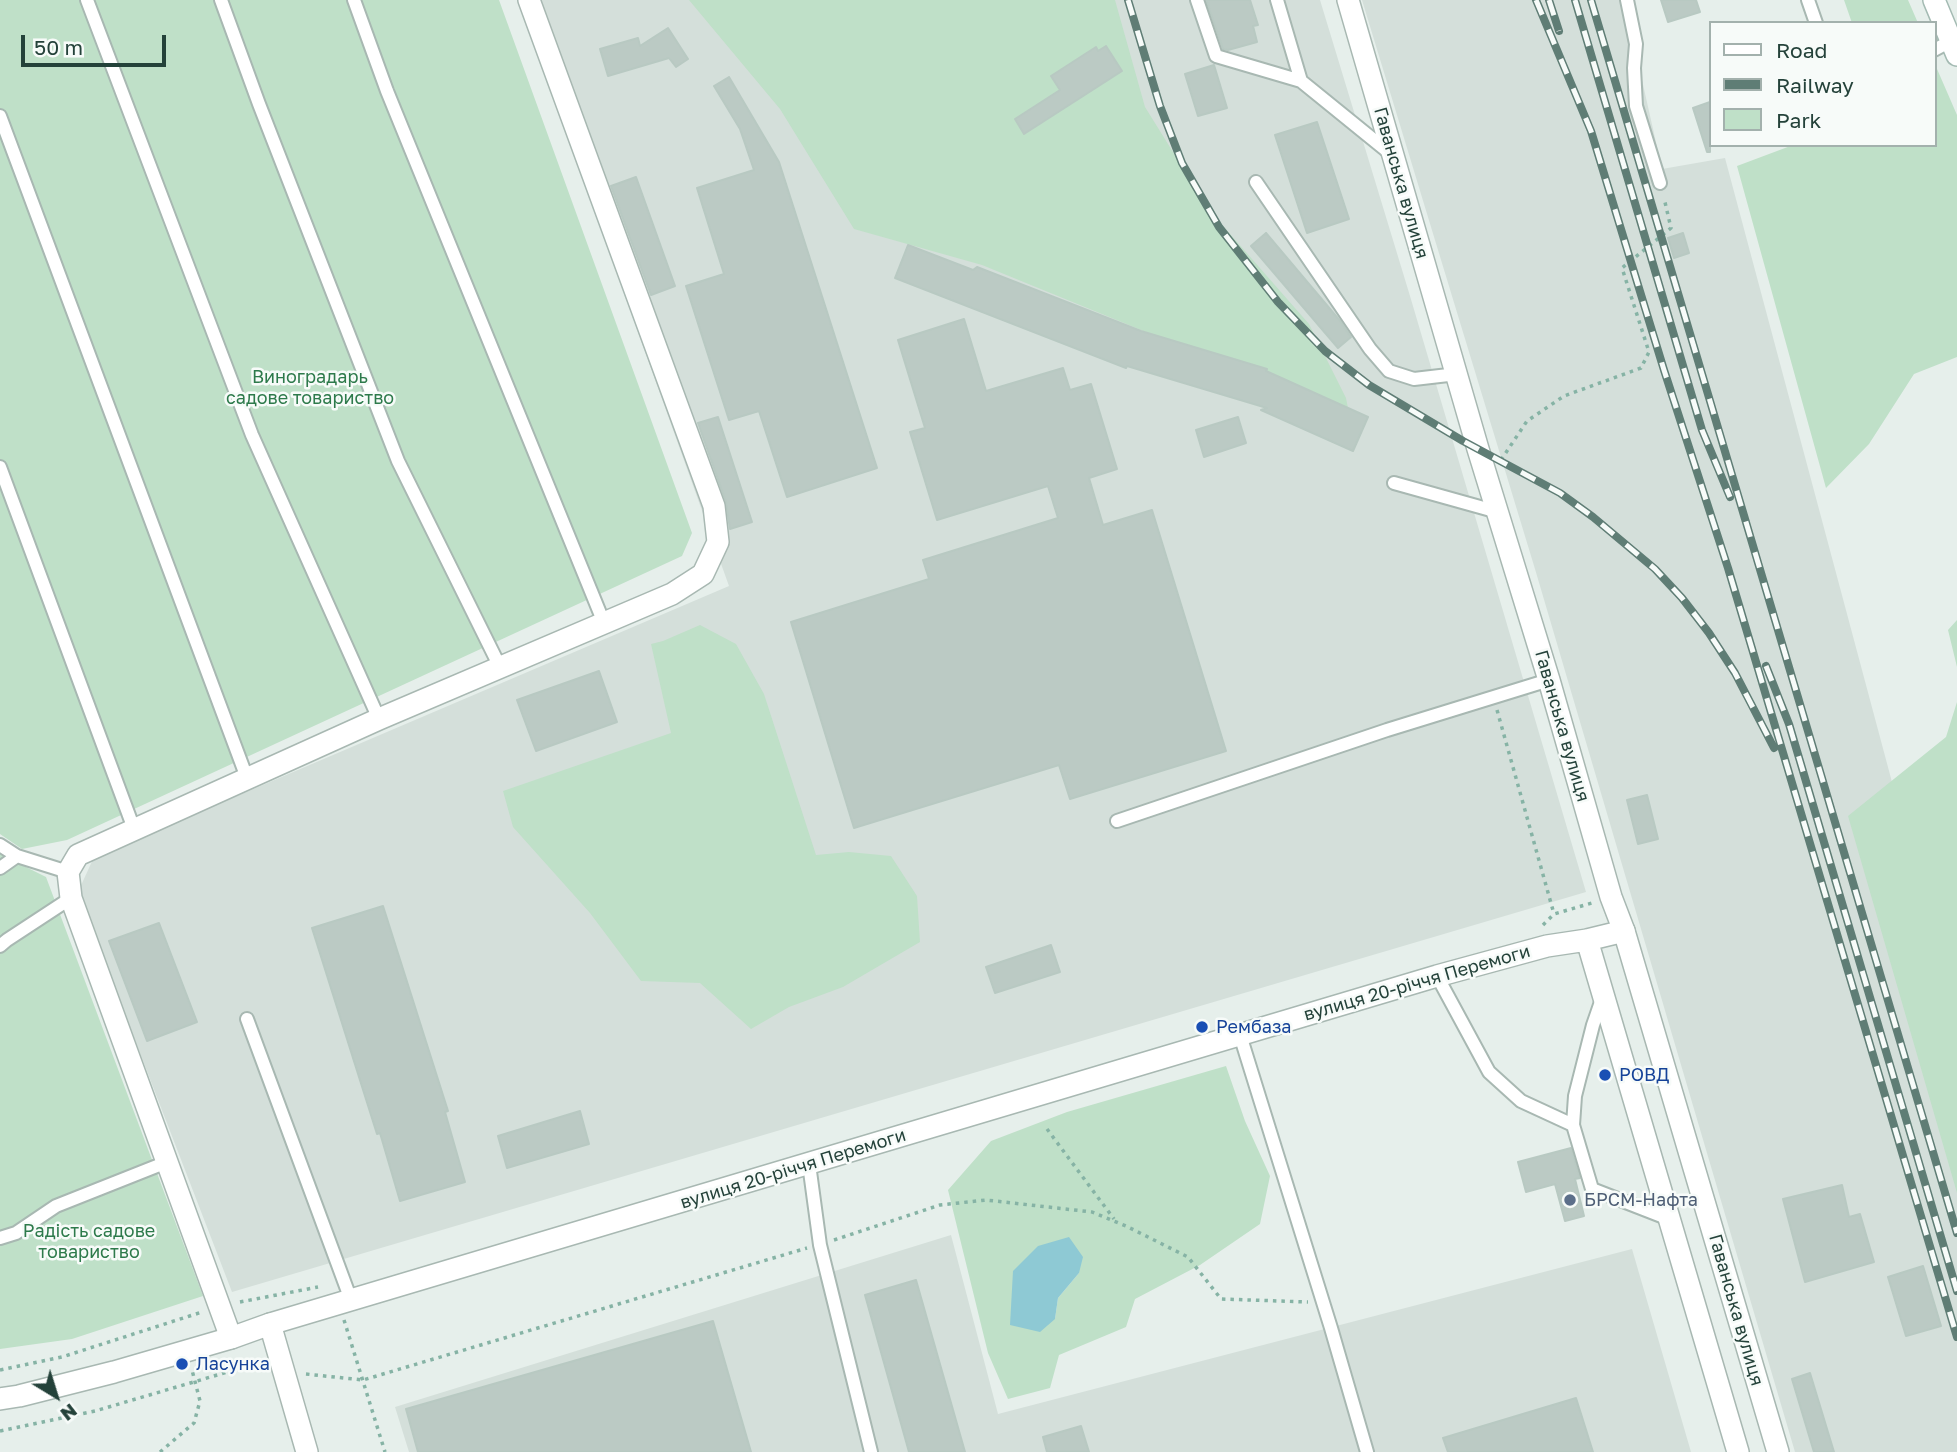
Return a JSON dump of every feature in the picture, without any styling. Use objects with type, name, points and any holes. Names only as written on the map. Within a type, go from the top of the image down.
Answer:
[{"type":"street","points":[[232,1338],[71,898],[68,872],[78,855],[379,719],[672,594],[703,574],[718,542],[714,506],[529,0]]},
{"type":"street","name":"Гаванська вулиця","points":[[1348,0],[1611,897],[1624,931],[1778,1452]]},
{"type":"street","points":[[1934,0],[1947,42]]},
{"type":"street","name":"вулиця 20-річчя Перемоги","points":[[0,1399],[114,1372],[232,1338],[270,1324],[1437,976],[1547,946],[1624,931]]},
{"type":"street","points":[[1587,940],[1738,1452]]},
{"type":"street","points":[[270,1324],[307,1452]]},
{"type":"lane","points":[[87,0],[252,435],[379,719]]},
{"type":"lane","points":[[221,0],[398,461],[500,667]]},
{"type":"lane","points":[[354,0],[392,104],[604,623]]},
{"type":"lane","points":[[1197,0],[1216,56],[1301,81],[1394,156]]},
{"type":"lane","points":[[1277,0],[1301,81]]},
{"type":"lane","points":[[1627,0],[1636,44],[1636,106],[1660,183]]},
{"type":"lane","points":[[1808,0],[1815,21]]},
{"type":"lane","points":[[1947,42],[1948,0]]},
{"type":"lane","points":[[0,116],[247,778]]},
{"type":"lane","points":[[1256,182],[1370,349],[1389,371],[1414,379],[1457,374]]},
{"type":"lane","points":[[0,467],[134,829]]},
{"type":"lane","points":[[1394,483],[1498,512]]},
{"type":"lane","points":[[1116,821],[1387,730],[1549,680]]},
{"type":"lane","points":[[0,845],[17,856],[68,872]]},
{"type":"lane","points":[[0,868],[17,856]]},
{"type":"lane","points":[[0,946],[71,898]]},
{"type":"lane","points":[[1437,976],[1489,1072],[1521,1101],[1573,1125]]},
{"type":"lane","points":[[1604,995],[1577,1084],[1573,1125],[1592,1189],[1669,1219]]},
{"type":"lane","points":[[247,1020],[345,1302]]},
{"type":"lane","points":[[1240,1035],[1324,1303],[1367,1452]]},
{"type":"lane","points":[[0,1238],[16,1233],[55,1206],[167,1162]]},
{"type":"lane","points":[[809,1164],[820,1244],[871,1452]]},
{"type":"path","points":[[1488,480],[1527,421],[1564,396],[1641,368],[1649,352],[1622,268],[1671,228],[1660,183]]},
{"type":"path","points":[[1493,698],[1554,914]]},
{"type":"path","points":[[1047,1129],[1115,1221]]},
{"type":"path","points":[[0,1431],[95,1411],[232,1371],[282,1365],[306,1375],[363,1380],[820,1244],[940,1205],[986,1200],[1092,1212],[1115,1221],[1188,1257],[1222,1299],[1324,1303]]},
{"type":"path","points":[[345,1302],[363,1380],[385,1452]]},
{"type":"path","points":[[0,1370],[62,1357],[220,1306]]},
{"type":"path","points":[[160,1452],[194,1423],[200,1401],[186,1351]]},
{"type":"shaded area","points":[[519,0],[1320,0],[1586,892],[232,1292],[78,892],[94,857],[729,586]]},
{"type":"shaded area","points":[[1362,0],[1624,0],[1662,169],[1725,158],[1957,1025],[1957,1452],[1795,1452],[1535,569]]},
{"type":"shaded area","points":[[951,1235],[998,1414],[1632,1249],[1691,1452],[409,1452],[395,1407]]},
{"type":"green space","name":"Виноградарь садове товариство","points":[[0,0],[499,0],[692,533],[682,556],[67,840],[22,849],[0,834]]},
{"type":"green space","points":[[689,0],[1115,0],[1145,107],[1209,210],[1309,324],[1346,398],[1348,408],[1146,332],[982,265],[854,229],[780,109]]},
{"type":"green space","points":[[1844,0],[1908,0],[1917,21],[1851,21]]},
{"type":"green space","points":[[1936,67],[1957,115],[1957,357],[1914,374],[1869,444],[1826,488],[1737,166],[1788,147],[1936,147]]},
{"type":"green space","points":[[1957,620],[1957,667],[1948,630]]},
{"type":"green space","points":[[700,625],[736,644],[764,694],[816,855],[849,852],[891,856],[917,896],[920,942],[843,987],[789,1007],[751,1029],[700,983],[641,981],[590,913],[513,827],[503,791],[671,733],[651,644]]},
{"type":"green space","points":[[1957,702],[1957,1193],[1848,816],[1946,737]]},
{"type":"green space","name":"Радість садове товариство","points":[[0,854],[46,877],[203,1296],[72,1339],[0,1349]]},
{"type":"green space","points":[[1226,1066],[1245,1121],[1270,1176],[1260,1224],[1200,1265],[1135,1299],[1126,1327],[1059,1355],[1050,1388],[1008,1399],[988,1353],[948,1190],[991,1141],[1067,1112]],"holes":[[[1013,1271],[1079,1273],[1058,1298],[1055,1319]]]},
{"type":"water","points":[[1069,1237],[1083,1257],[1079,1273],[1058,1298],[1055,1319],[1040,1332],[1010,1325],[1013,1271],[1038,1246]]},
{"type":"building","points":[[1206,0],[1250,0],[1258,25],[1253,26],[1257,42],[1223,49]]},
{"type":"building","points":[[1661,0],[1696,0],[1700,12],[1668,22]]},
{"type":"building","points":[[668,28],[688,59],[676,67],[669,58],[608,76],[600,49],[638,38],[640,46]]},
{"type":"building","points":[[1106,46],[1122,71],[1024,134],[1015,119],[1060,90],[1051,76],[1096,47],[1098,51]]},
{"type":"building","points":[[1214,65],[1227,108],[1198,116],[1185,74]]},
{"type":"building","points":[[729,77],[779,162],[877,468],[787,497],[759,411],[729,420],[686,286],[724,274],[697,188],[754,170],[740,129],[714,86]]},
{"type":"building","points":[[1708,103],[1710,152],[1707,152],[1693,108]]},
{"type":"building","points":[[1317,122],[1349,219],[1307,233],[1275,135]]},
{"type":"building","points":[[636,177],[675,286],[651,295],[611,186]]},
{"type":"building","points":[[1266,233],[1351,337],[1338,348],[1251,246]]},
{"type":"building","points":[[1683,233],[1689,253],[1674,258],[1668,238]]},
{"type":"building","points":[[908,245],[973,270],[977,267],[1141,331],[1267,369],[1266,371],[1368,417],[1353,451],[1261,410],[1267,408],[1127,366],[1126,368],[895,278]]},
{"type":"building","points":[[964,319],[986,391],[1063,368],[1070,390],[1091,384],[1117,469],[1089,478],[1103,525],[1152,510],[1226,751],[1070,799],[1059,765],[854,828],[791,622],[929,579],[923,560],[1058,518],[1048,486],[937,520],[910,432],[925,428],[898,340]]},
{"type":"building","points":[[718,417],[752,522],[730,529],[726,502],[698,423]]},
{"type":"building","points":[[1238,417],[1246,443],[1204,457],[1196,430]]},
{"type":"building","points":[[599,671],[617,722],[536,751],[517,700]]},
{"type":"building","points":[[1647,795],[1658,839],[1638,844],[1627,800]]},
{"type":"building","points":[[383,906],[448,1111],[445,1112],[465,1182],[400,1201],[312,928]]},
{"type":"building","points":[[159,923],[197,1022],[147,1041],[109,941]]},
{"type":"building","points":[[1051,945],[1060,972],[995,993],[986,967]]},
{"type":"building","points":[[580,1111],[589,1144],[507,1168],[498,1136]]},
{"type":"building","points":[[1571,1148],[1580,1178],[1575,1179],[1584,1216],[1565,1221],[1555,1184],[1526,1192],[1518,1162]]},
{"type":"building","points":[[1842,1185],[1849,1217],[1860,1214],[1874,1262],[1805,1282],[1783,1199]]},
{"type":"building","points":[[1923,1266],[1941,1326],[1906,1336],[1888,1277]]},
{"type":"building","points":[[916,1280],[965,1452],[909,1452],[865,1295]]},
{"type":"building","points":[[713,1321],[751,1452],[418,1452],[406,1409]]},
{"type":"building","points":[[1810,1373],[1834,1452],[1814,1452],[1792,1379]]},
{"type":"building","points":[[1576,1398],[1593,1452],[1448,1452],[1443,1438]]},
{"type":"building","points":[[1081,1426],[1089,1452],[1047,1452],[1043,1437]]},
{"type":"railway","points":[[1128,0],[1160,106],[1182,163],[1219,227],[1278,302],[1325,351],[1369,385],[1463,441],[1560,493],[1655,569],[1709,633],[1735,673],[1774,748]]},
{"type":"railway","points":[[1536,0],[1591,131],[1728,568],[1957,1337]]},
{"type":"railway","points":[[1549,0],[1559,31]]},
{"type":"railway","points":[[1575,0],[1702,430],[1730,497]]},
{"type":"railway","points":[[1591,0],[1957,1233]]},
{"type":"railway","points":[[1766,666],[1789,724],[1957,1291]]},
{"type":"place","name":"Рембаза","points":[[1202,1027]]},
{"type":"place","name":"РОВД","points":[[1605,1075]]},
{"type":"place","name":"БРСМ-Нафта","points":[[1570,1200]]},
{"type":"place","name":"Ласунка","points":[[182,1364]]}]
